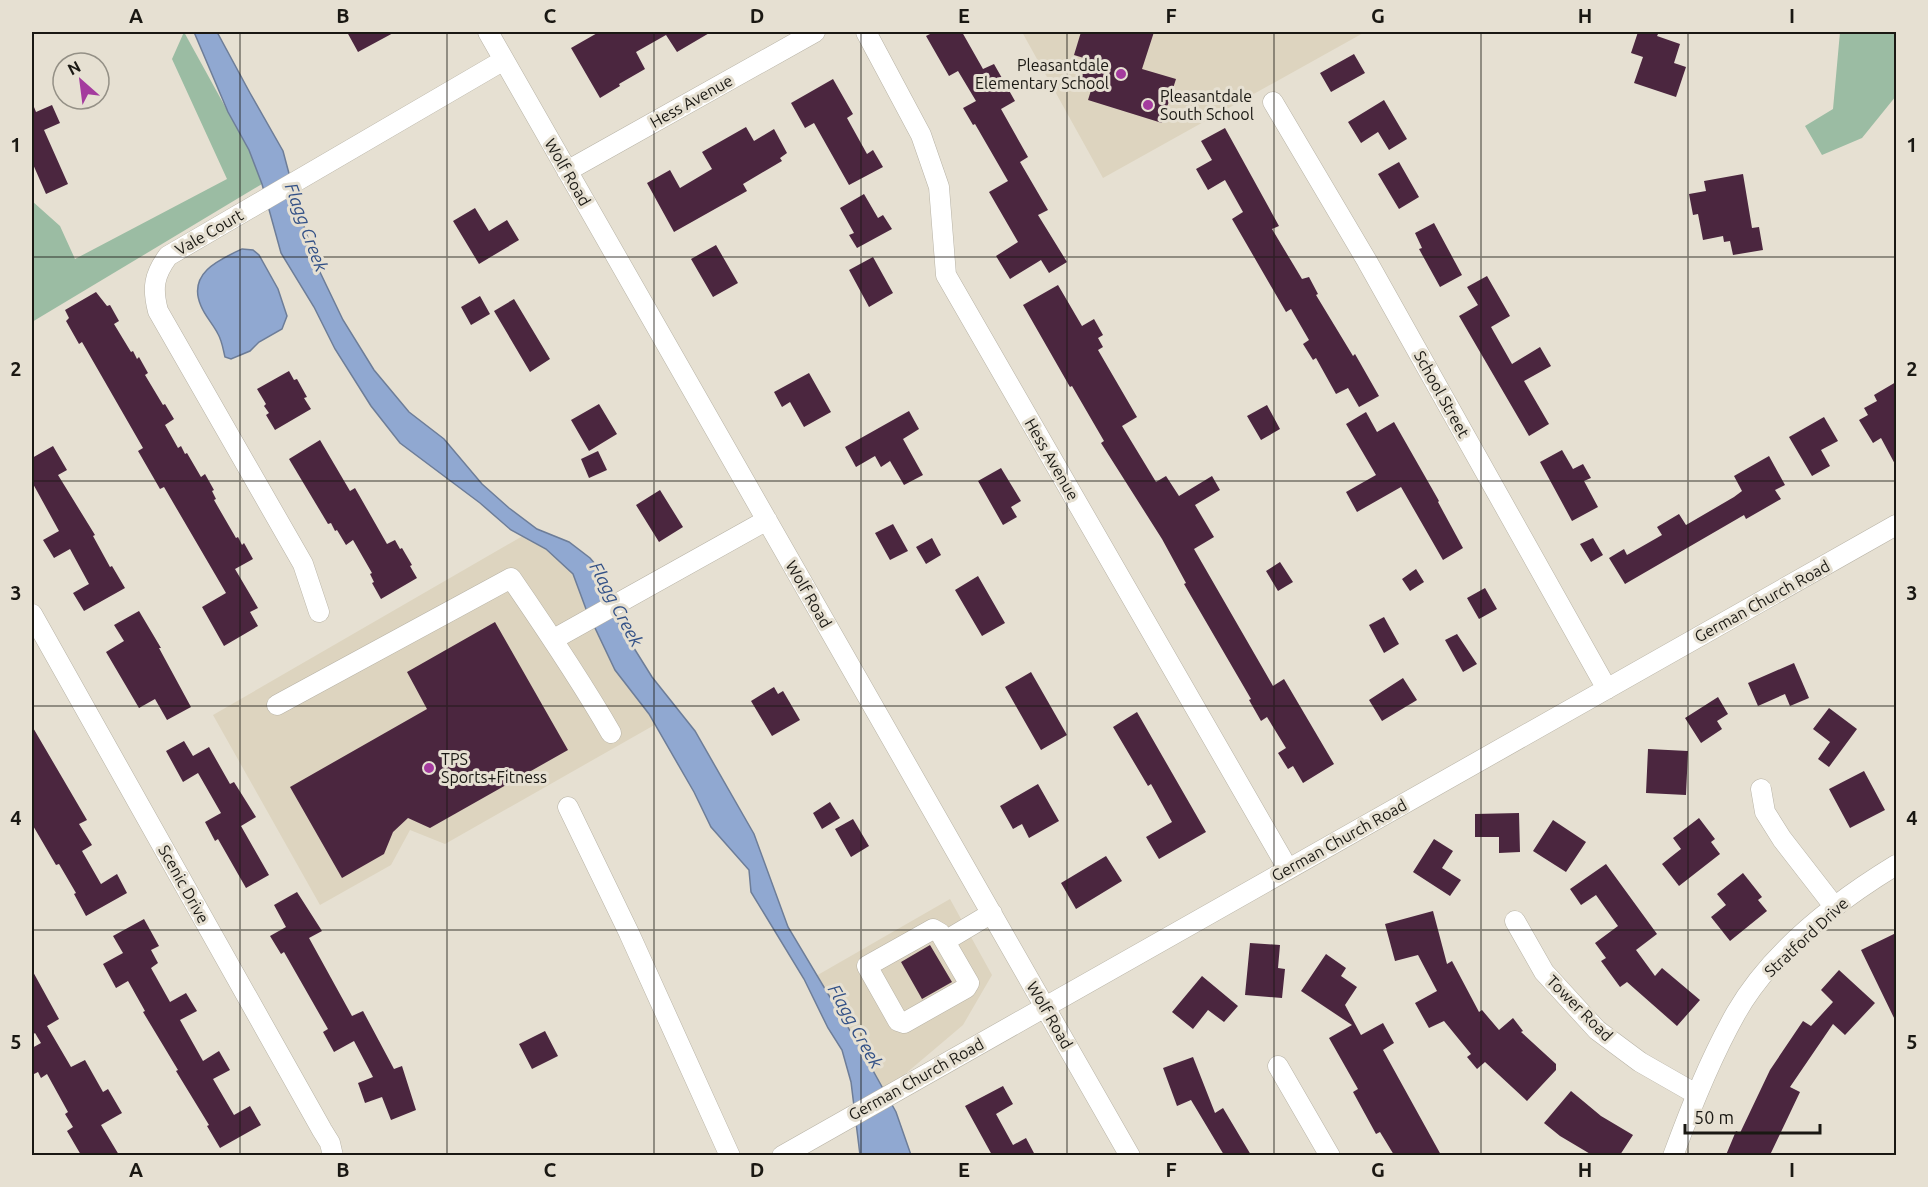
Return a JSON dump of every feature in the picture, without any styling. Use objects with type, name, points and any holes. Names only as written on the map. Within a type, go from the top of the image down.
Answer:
[{"type":"street","name":"Wolf Road","points":[[488,32],[1130,1155]]},
{"type":"street","name":"Hess Avenue","points":[[567,171],[815,32]]},
{"type":"street","name":"Hess Avenue","points":[[866,32],[921,135],[939,187],[946,275],[1287,869]]},
{"type":"street","name":"Vale Court","points":[[319,612],[303,564],[158,310],[154,294],[158,269],[168,256],[504,60]]},
{"type":"street","name":"School Street","points":[[1273,102],[1367,261],[1607,688]]},
{"type":"street","points":[[561,634],[767,520]]},
{"type":"street","name":"German Church Road","points":[[782,1155],[1896,525]]},
{"type":"street","points":[[277,705],[511,578],[561,634],[583,685],[611,733]]},
{"type":"street","name":"Scenic Drive","points":[[32,614],[322,1130],[333,1155]]},
{"type":"street","points":[[1761,789],[1765,812],[1782,839],[1834,906]]},
{"type":"street","points":[[568,807],[629,933],[730,1155]]},
{"type":"street","name":"Stratford Drive","points":[[1672,1155],[1696,1094],[1737,1012],[1761,978],[1834,906],[1896,866]]},
{"type":"street","points":[[943,937],[992,913]]},
{"type":"street","name":"Tower Road","points":[[1515,921],[1544,972],[1597,1030],[1640,1062],[1696,1094]]},
{"type":"street","points":[[933,929],[943,937],[969,983],[966,988],[904,1023],[898,1021],[867,966],[933,929]]},
{"type":"street","points":[[1278,1065],[1330,1155]]},
{"type":"shaded area","name":"Pleasantdale South School","points":[[1022,32],[1365,32],[1103,178]]},
{"type":"shaded area","points":[[533,530],[607,603],[652,686],[672,715],[445,844],[410,830],[391,865],[320,905],[213,715]]},
{"type":"shaded area","points":[[950,899],[992,975],[963,1025],[878,1097],[809,980]]},
{"type":"green space","points":[[184,32],[249,150],[262,184],[32,322],[32,201],[60,226],[75,259],[227,179],[172,59]]},
{"type":"green space","points":[[1840,32],[1896,32],[1896,96],[1862,138],[1822,155],[1805,126],[1833,109]]},
{"type":"water","points":[[194,32],[217,32],[283,151],[299,211],[318,268],[343,320],[374,370],[409,412],[444,439],[482,484],[509,508],[537,529],[569,542],[590,558],[603,573],[605,587],[617,621],[652,677],[695,731],[754,834],[788,927],[896,1112],[911,1155],[860,1155],[851,1082],[842,1050],[828,1028],[804,979],[751,892],[749,870],[711,827],[694,792],[649,714],[615,670],[586,609],[573,574],[546,549],[511,530],[480,503],[400,443],[371,406],[335,349],[314,307],[281,253],[262,184],[249,150],[228,112]]},
{"type":"water","points":[[242,249],[253,250],[259,255],[278,289],[287,316],[282,329],[259,342],[250,351],[231,359],[225,357],[219,337],[201,306],[198,285],[201,277],[215,263]]},
{"type":"building","points":[[347,32],[395,32],[358,52]]},
{"type":"building","points":[[599,32],[711,32],[677,52],[666,35],[636,52],[645,69],[600,98],[571,48]]},
{"type":"building","points":[[934,32],[962,32],[983,69],[994,64],[1015,101],[1001,109],[1028,157],[1020,162],[1048,210],[1038,215],[1067,262],[1049,273],[1041,260],[1010,279],[996,256],[1018,242],[989,192],[1008,181],[975,124],[973,125],[963,108],[976,101],[958,71],[949,76],[926,36]]},
{"type":"building","name":"Pleasantdale Elementary School","points":[[1081,32],[1154,32],[1142,69],[1176,79],[1162,123],[1088,100],[1093,84],[1081,80],[1087,59],[1074,55]]},
{"type":"building","points":[[1638,32],[1659,32],[1657,36],[1680,44],[1674,63],[1686,67],[1676,97],[1634,83],[1643,57],[1631,53]]},
{"type":"building","points":[[1354,54],[1365,73],[1331,92],[1320,73]]},
{"type":"building","points":[[833,79],[853,114],[847,118],[867,154],[873,150],[883,167],[849,185],[814,123],[805,128],[791,103]]},
{"type":"building","points":[[1384,100],[1407,139],[1389,150],[1378,132],[1361,143],[1348,122]]},
{"type":"building","points":[[32,102],[36,112],[51,105],[51,111],[55,111],[60,123],[44,130],[68,184],[46,194],[32,162]]},
{"type":"building","points":[[746,127],[754,141],[774,129],[787,153],[780,158],[782,161],[743,184],[747,191],[674,232],[647,183],[670,170],[680,188],[712,169],[702,152]]},
{"type":"building","points":[[1225,128],[1279,226],[1272,229],[1302,279],[1309,277],[1318,294],[1316,295],[1353,356],[1355,354],[1379,396],[1359,407],[1348,388],[1336,394],[1316,358],[1313,360],[1303,344],[1309,340],[1291,309],[1286,312],[1232,219],[1243,212],[1225,180],[1208,190],[1196,169],[1212,160],[1201,141]]},
{"type":"building","points":[[1399,162],[1419,197],[1399,209],[1378,174]]},
{"type":"building","points":[[1743,174],[1752,228],[1759,227],[1763,250],[1733,255],[1730,241],[1724,242],[1723,236],[1703,240],[1698,214],[1693,215],[1689,194],[1706,191],[1704,181]]},
{"type":"building","points":[[864,194],[878,218],[883,215],[892,229],[857,248],[849,235],[854,233],[840,208]]},
{"type":"building","points":[[475,208],[489,231],[507,220],[519,240],[479,264],[453,221]]},
{"type":"building","points":[[1434,223],[1462,275],[1440,287],[1419,249],[1422,248],[1415,233]]},
{"type":"building","points":[[716,245],[738,283],[713,297],[691,259]]},
{"type":"building","points":[[873,257],[893,293],[869,307],[849,270]]},
{"type":"building","points":[[1487,276],[1510,316],[1491,327],[1512,364],[1540,347],[1551,366],[1524,381],[1549,424],[1529,436],[1459,316],[1478,305],[1467,287]]},
{"type":"building","points":[[1058,285],[1082,326],[1094,319],[1103,335],[1098,338],[1103,347],[1098,350],[1137,417],[1122,426],[1156,482],[1166,476],[1179,496],[1212,476],[1220,490],[1195,505],[1214,537],[1194,549],[1273,686],[1284,679],[1334,764],[1303,783],[1293,766],[1288,769],[1278,753],[1286,748],[1267,717],[1261,721],[1249,700],[1251,699],[1184,584],[1186,583],[1162,539],[1101,443],[1104,441],[1023,305]]},
{"type":"building","points":[[96,292],[107,306],[110,305],[119,321],[114,324],[131,352],[133,351],[137,359],[139,357],[148,373],[145,375],[174,419],[165,425],[178,448],[181,446],[185,454],[187,453],[201,477],[205,474],[214,490],[212,491],[216,499],[214,500],[236,538],[238,537],[242,545],[244,543],[253,559],[235,569],[258,608],[250,612],[258,626],[224,646],[202,607],[226,593],[164,487],[160,489],[138,451],[143,448],[82,342],[79,344],[66,321],[69,318],[65,310]]},
{"type":"building","points":[[480,296],[490,314],[471,325],[461,307]]},
{"type":"building","points":[[514,299],[550,359],[530,372],[494,311]]},
{"type":"building","points":[[289,371],[294,380],[297,379],[311,409],[275,430],[266,415],[269,413],[264,406],[266,404],[257,389]]},
{"type":"building","points":[[809,373],[831,412],[804,427],[790,402],[782,407],[774,392]]},
{"type":"building","points":[[1896,382],[1896,466],[1881,438],[1873,443],[1859,420],[1868,415],[1864,408],[1877,401],[1874,395]]},
{"type":"building","points":[[599,404],[617,434],[589,451],[571,420]]},
{"type":"building","points":[[1267,405],[1280,429],[1261,440],[1247,416]]},
{"type":"building","points":[[909,411],[919,429],[903,439],[923,475],[904,485],[890,461],[881,467],[875,456],[856,467],[845,447]]},
{"type":"building","points":[[1366,412],[1377,432],[1394,422],[1463,548],[1443,560],[1401,487],[1357,512],[1346,492],[1376,475],[1346,424]]},
{"type":"building","points":[[1824,417],[1838,441],[1821,450],[1830,466],[1812,476],[1789,437]]},
{"type":"building","points":[[320,440],[350,491],[355,488],[387,544],[395,540],[412,565],[410,566],[417,578],[381,599],[372,583],[374,582],[370,574],[372,573],[353,540],[346,545],[331,523],[328,524],[289,459]]},
{"type":"building","points":[[53,446],[67,470],[58,475],[95,535],[93,536],[110,567],[112,566],[125,588],[84,611],[73,593],[89,584],[70,549],[54,558],[43,540],[59,531],[32,482],[32,458]]},
{"type":"building","points":[[1562,450],[1573,469],[1583,464],[1591,478],[1584,481],[1598,507],[1572,521],[1540,462]]},
{"type":"building","points":[[598,451],[607,470],[589,478],[581,459]]},
{"type":"building","points":[[1769,456],[1785,485],[1775,490],[1781,499],[1746,519],[1744,515],[1625,584],[1609,558],[1624,549],[1627,555],[1662,535],[1657,527],[1679,514],[1686,525],[1734,497],[1742,491],[1734,476]]},
{"type":"building","points":[[1001,468],[1021,501],[1011,507],[1017,517],[1003,525],[978,481]]},
{"type":"building","points":[[660,490],[683,527],[659,542],[636,505]]},
{"type":"building","points":[[893,524],[908,551],[890,560],[875,533]]},
{"type":"building","points":[[932,538],[941,555],[926,564],[916,547]]},
{"type":"building","points":[[1593,538],[1603,555],[1591,562],[1580,544]]},
{"type":"building","points":[[1280,562],[1293,582],[1278,591],[1266,571]]},
{"type":"building","points":[[1416,569],[1424,582],[1410,591],[1402,579]]},
{"type":"building","points":[[978,576],[1005,623],[982,636],[955,590]]},
{"type":"building","points":[[1485,588],[1497,609],[1479,619],[1467,598]]},
{"type":"building","points":[[139,611],[191,707],[167,720],[155,699],[139,708],[106,652],[124,641],[114,625]]},
{"type":"building","points":[[1384,617],[1399,644],[1384,653],[1369,625]]},
{"type":"building","name":"TPS Sports+Fitness","points":[[495,622],[568,750],[430,828],[408,818],[393,832],[384,854],[342,878],[290,787],[427,709],[407,672]]},
{"type":"building","points":[[1457,634],[1477,664],[1463,672],[1445,640]]},
{"type":"building","points":[[1794,663],[1809,698],[1790,706],[1785,694],[1758,706],[1748,683]]},
{"type":"building","points":[[1031,672],[1067,735],[1041,750],[1005,687]]},
{"type":"building","points":[[1403,678],[1417,700],[1382,721],[1369,700]]},
{"type":"building","points":[[774,687],[778,694],[783,691],[800,720],[772,736],[751,701]]},
{"type":"building","points":[[1718,697],[1728,714],[1717,721],[1722,729],[1701,743],[1685,718]]},
{"type":"building","points":[[1829,708],[1857,729],[1829,767],[1818,759],[1830,742],[1813,729]]},
{"type":"building","points":[[1137,712],[1206,832],[1159,859],[1146,837],[1172,822],[1151,784],[1148,786],[1113,727]]},
{"type":"building","points":[[32,726],[87,820],[79,824],[92,845],[82,851],[101,884],[117,874],[127,893],[86,916],[59,864],[56,865],[32,824]]},
{"type":"building","points":[[184,741],[193,756],[209,747],[230,784],[234,782],[256,817],[241,826],[269,875],[246,888],[218,839],[215,841],[205,822],[221,813],[198,773],[183,782],[166,751]]},
{"type":"building","points":[[1648,749],[1688,751],[1686,795],[1646,793]]},
{"type":"building","points":[[1864,771],[1885,810],[1850,828],[1829,789]]},
{"type":"building","points":[[1038,784],[1059,821],[1029,838],[1022,824],[1013,829],[1000,806]]},
{"type":"building","points":[[830,802],[840,818],[822,829],[813,813]]},
{"type":"building","points":[[1519,813],[1520,852],[1499,853],[1499,837],[1475,837],[1475,814]]},
{"type":"building","points":[[1699,818],[1715,839],[1711,842],[1720,854],[1679,886],[1662,864],[1681,849],[1673,838]]},
{"type":"building","points":[[853,819],[869,846],[851,857],[835,829]]},
{"type":"building","points":[[1553,820],[1586,842],[1566,872],[1533,851]]},
{"type":"building","points":[[1434,839],[1453,851],[1442,868],[1461,880],[1450,896],[1413,872]]},
{"type":"building","points":[[1106,856],[1122,881],[1076,909],[1061,883]]},
{"type":"building","points":[[1606,864],[1657,934],[1636,950],[1655,976],[1662,968],[1700,1000],[1677,1026],[1627,982],[1620,987],[1601,961],[1606,958],[1595,943],[1618,926],[1596,895],[1581,905],[1570,889]]},
{"type":"building","points":[[1743,873],[1762,897],[1758,900],[1767,911],[1730,941],[1711,917],[1726,905],[1717,894]]},
{"type":"building","points":[[297,892],[322,931],[309,938],[352,1016],[363,1011],[394,1069],[402,1066],[416,1110],[391,1120],[382,1097],[365,1103],[358,1083],[373,1077],[354,1041],[334,1052],[323,1032],[328,1029],[284,952],[281,954],[270,936],[286,927],[274,905]]},
{"type":"building","points":[[1433,911],[1447,964],[1452,961],[1479,1012],[1482,1010],[1499,1030],[1513,1018],[1523,1031],[1521,1032],[1556,1064],[1556,1070],[1527,1101],[1485,1062],[1477,1069],[1467,1057],[1471,1054],[1444,1021],[1429,1028],[1415,1003],[1437,991],[1418,955],[1395,961],[1385,924]]},
{"type":"building","points":[[144,919],[159,946],[151,950],[158,963],[151,968],[170,1002],[186,993],[197,1011],[180,1020],[203,1061],[219,1051],[230,1070],[213,1079],[234,1115],[250,1106],[261,1125],[220,1148],[207,1126],[209,1125],[176,1071],[178,1070],[143,1012],[145,1011],[128,981],[116,988],[103,964],[123,953],[113,936]]},
{"type":"building","points":[[1896,933],[1896,1022],[1861,950]]},
{"type":"building","points":[[1250,943],[1280,945],[1278,968],[1285,969],[1282,998],[1245,995]]},
{"type":"building","points":[[930,945],[952,982],[922,999],[901,962]]},
{"type":"building","points":[[1326,954],[1346,968],[1341,976],[1357,987],[1345,1005],[1361,1035],[1383,1023],[1394,1043],[1383,1050],[1441,1155],[1394,1155],[1380,1132],[1376,1134],[1353,1092],[1358,1089],[1329,1038],[1352,1025],[1301,991]]},
{"type":"building","points":[[32,970],[59,1019],[47,1026],[71,1067],[85,1060],[103,1092],[108,1089],[122,1113],[101,1125],[119,1155],[81,1155],[67,1131],[73,1127],[65,1114],[68,1112],[47,1074],[41,1078],[38,1072],[32,1075],[32,1048],[41,1043],[35,1033],[32,1035]]},
{"type":"building","points":[[1839,970],[1875,1003],[1845,1035],[1833,1024],[1790,1087],[1800,1092],[1770,1155],[1726,1155],[1736,1131],[1740,1133],[1770,1070],[1803,1021],[1811,1026],[1833,1002],[1821,990]]},
{"type":"building","points":[[1202,976],[1238,1006],[1224,1022],[1208,1010],[1193,1029],[1172,1012]]},
{"type":"building","points":[[545,1031],[558,1056],[532,1069],[519,1044]]},
{"type":"building","points":[[1193,1057],[1215,1113],[1223,1108],[1251,1155],[1224,1155],[1191,1100],[1177,1106],[1163,1068]]},
{"type":"building","points":[[1003,1086],[1013,1104],[996,1114],[1013,1145],[1026,1138],[1035,1155],[992,1155],[965,1106]]},
{"type":"building","points":[[1571,1091],[1601,1116],[1633,1135],[1620,1155],[1592,1155],[1560,1136],[1544,1123]]},
{"type":"place","name":"Pleasantdale Elementary School","points":[[1121,74]]},
{"type":"place","name":"Pleasantdale South School","points":[[1148,105]]},
{"type":"place","name":"TPS Sports+Fitness","points":[[429,768]]},
{"type":"water label","name":"Flagg Creek","points":[[307,227]]},
{"type":"water label","name":"Flagg Creek","points":[[617,604]]},
{"type":"water label","name":"Flagg Creek","points":[[856,1026]]}]
